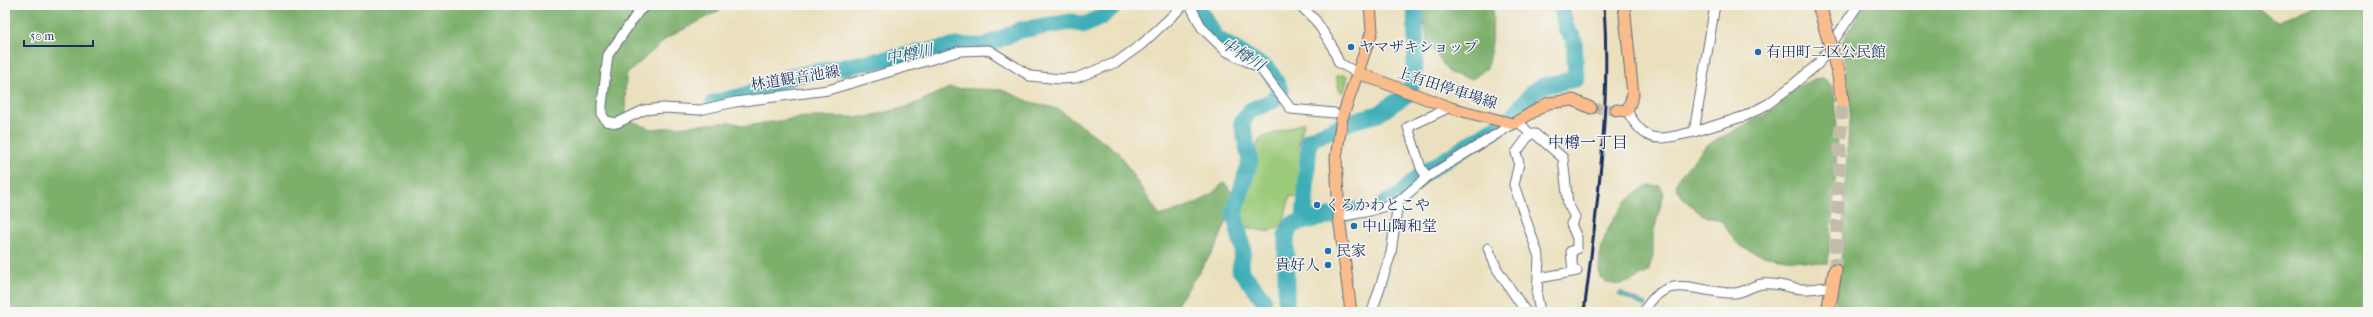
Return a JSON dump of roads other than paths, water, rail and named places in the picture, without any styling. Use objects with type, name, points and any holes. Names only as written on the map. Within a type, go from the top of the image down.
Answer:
[{"type":"highway","points":[[1818,5],[1839,75],[1842,101]]},
{"type":"highway","points":[[1828,312],[1835,271]]},
{"type":"main road","points":[[1351,312],[1339,217],[1337,145],[1342,118],[1372,31],[1370,5]]},
{"type":"main road","points":[[1622,111],[1633,95],[1624,5]]},
{"type":"main road","name":"上有田停車場線","points":[[1358,73],[1450,107],[1516,123]]},
{"type":"main road","points":[[1516,123],[1548,103],[1573,100],[1591,108]]},
{"type":"street","name":"林道観音池線","points":[[647,5],[639,11],[608,55],[602,104],[602,115],[606,121],[617,123],[644,110],[663,108],[700,110],[735,102],[828,90],[960,51],[989,50],[1030,76],[1060,79],[1076,78],[1116,62],[1142,44],[1184,5]]},
{"type":"street","points":[[1190,5],[1202,28],[1226,51],[1260,68],[1267,75],[1274,89],[1291,109],[1334,113]]},
{"type":"street","points":[[1694,132],[1715,5]]},
{"type":"street","points":[[1622,111],[1643,134],[1652,138],[1694,132],[1745,116],[1768,104],[1818,64],[1858,5]]},
{"type":"street","points":[[1302,6],[1316,21],[1331,44],[1339,63],[1358,73]]},
{"type":"street","points":[[1425,174],[1408,127],[1450,107]]},
{"type":"street","points":[[1339,217],[1370,211],[1398,202],[1425,174],[1516,123],[1530,134],[1535,134],[1563,158],[1568,204],[1575,217],[1569,227],[1577,238],[1577,249],[1571,251],[1575,272],[1539,278]]},
{"type":"street","points":[[1530,134],[1516,153],[1519,163],[1514,185],[1539,257],[1537,296],[1540,312]]},
{"type":"street","points":[[1372,312],[1391,253],[1398,202]]},
{"type":"street","points":[[1488,248],[1497,268],[1526,312]]},
{"type":"street","points":[[1644,311],[1653,297],[1664,290],[1677,286],[1736,293],[1762,284],[1780,284],[1805,289],[1832,287]]},
{"type":"water","points":[[1621,291],[1630,297],[1646,303],[1645,307],[1618,295]]},
{"type":"waterway","name":"中樽川","points":[[714,103],[743,96],[793,76],[956,46],[984,46],[1020,30],[1071,22],[1085,25],[1101,17],[1115,5]]},
{"type":"waterway","name":"中樽川","points":[[1196,5],[1216,38],[1269,70],[1281,91],[1272,101],[1251,110],[1242,122],[1250,161],[1234,213],[1243,249],[1240,270],[1263,299],[1264,312]]},
{"type":"waterway","points":[[1304,221],[1309,140],[1352,121],[1378,114],[1409,93],[1414,78],[1416,48],[1415,5]]},
{"type":"waterway","points":[[1385,203],[1397,198],[1421,175],[1511,118],[1533,92],[1542,86],[1576,79],[1574,39],[1567,30],[1560,5]]},
{"type":"waterway","points":[[1286,312],[1286,235],[1293,224],[1356,210]]},
{"type":"tunnel","points":[[1835,271],[1842,101]]},
{"type":"tunnel","points":[[1591,108],[1616,110]]},
{"type":"railway","points":[[1584,312],[1602,159],[1606,82],[1604,5]]},
{"type":"place","name":"ヤマザキショップ","points":[[1351,47]]},
{"type":"place","name":"有田町二区公民館","points":[[1758,52]]},
{"type":"place","name":"くろかわとこや","points":[[1317,205]]},
{"type":"place","name":"中山陶和堂","points":[[1354,226]]},
{"type":"place","name":"民家","points":[[1328,251]]},
{"type":"place","name":"貴好人","points":[[1328,265]]},
{"type":"district","name":"中樽一丁目","points":[[1588,142]]}]
